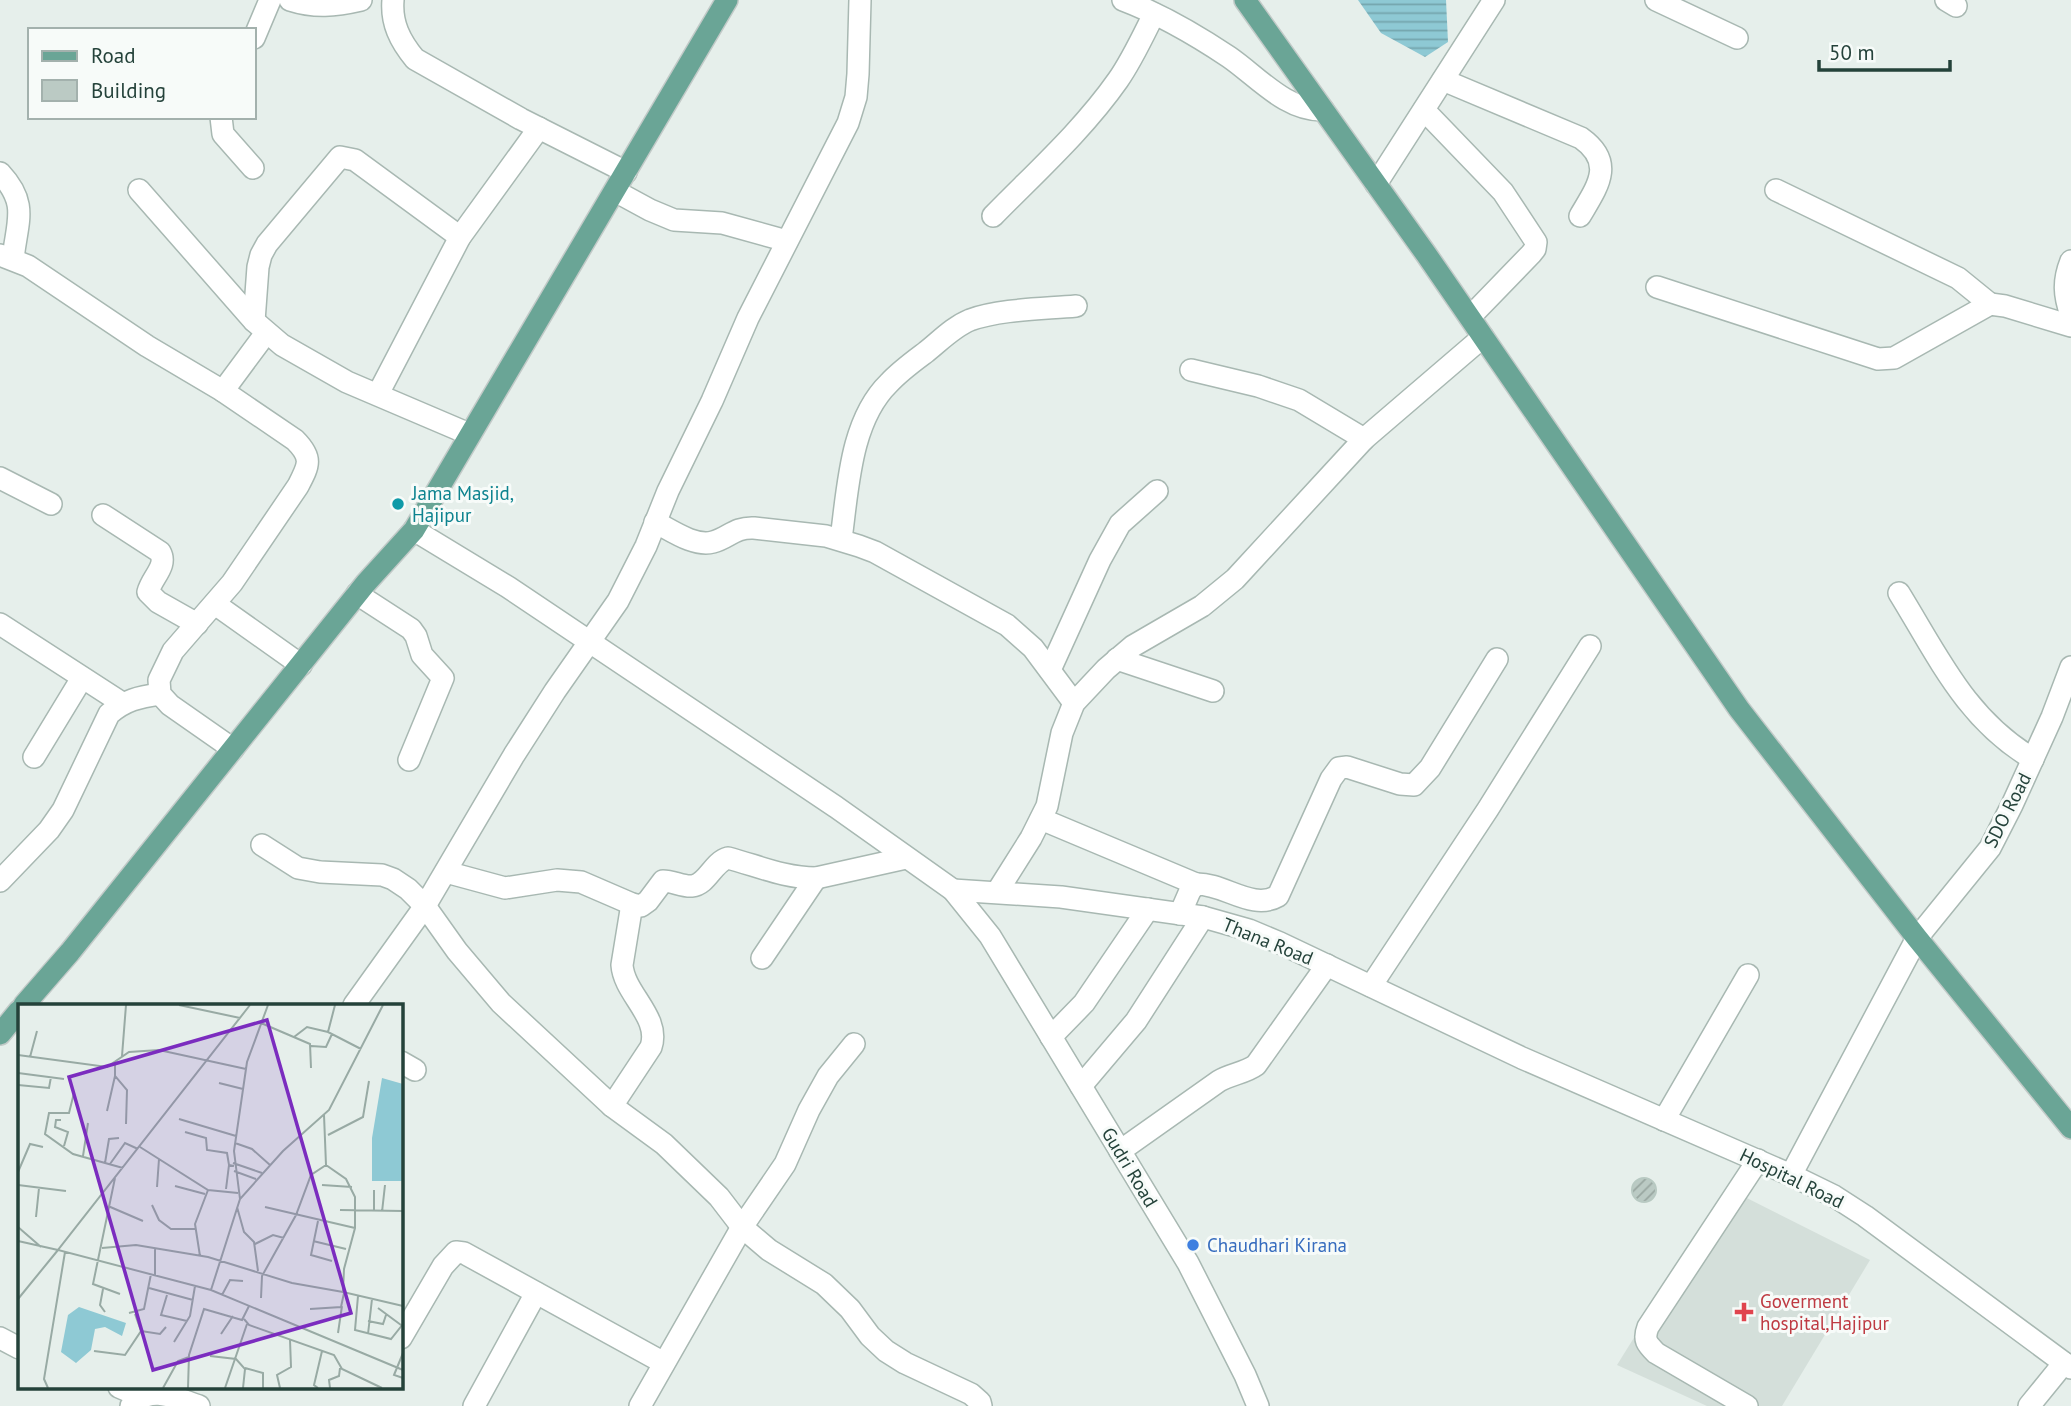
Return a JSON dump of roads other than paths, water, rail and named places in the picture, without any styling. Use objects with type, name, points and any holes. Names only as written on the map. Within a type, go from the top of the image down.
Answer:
[{"type":"main road","points":[[25,1004],[70,952],[357,594],[414,530],[727,0]]},
{"type":"main road","points":[[1245,0],[1470,317],[1740,709],[1917,938],[2071,1128]]},
{"type":"main road","points":[[0,1034],[18,1012]]},
{"type":"street","points":[[256,33],[270,0]]},
{"type":"street","points":[[289,0],[309,6],[361,0]]},
{"type":"street","points":[[393,0],[394,23],[404,46],[415,59],[539,128],[626,172]]},
{"type":"street","points":[[355,1004],[425,906],[514,755],[632,576],[679,465],[712,401],[748,318],[848,123],[856,97],[860,0]]},
{"type":"street","points":[[1123,0],[1154,13],[1228,57],[1290,102],[1302,108],[1323,110]]},
{"type":"street","points":[[1376,184],[1494,0]]},
{"type":"street","points":[[1656,0],[1737,38]]},
{"type":"street","points":[[993,216],[1090,115],[1118,80],[1154,13]]},
{"type":"street","points":[[1443,80],[1581,138],[1592,146],[1599,155],[1601,172],[1598,185],[1580,216]]},
{"type":"street","points":[[1424,110],[1503,192],[1536,242],[1531,254],[1470,317]]},
{"type":"street","points":[[221,119],[223,134],[253,168]]},
{"type":"street","points":[[378,394],[460,237],[539,128]]},
{"type":"street","points":[[223,391],[260,327],[261,255],[267,244],[340,157],[355,160],[460,237]]},
{"type":"street","points":[[0,173],[17,195],[20,208],[6,257],[28,266],[147,346],[223,391],[304,449],[308,459],[306,471],[298,486],[258,547],[215,604],[173,651],[159,680],[160,694],[183,715],[233,749]]},
{"type":"street","points":[[139,190],[260,327],[318,367],[469,434]]},
{"type":"street","points":[[1776,190],[1958,278],[1990,304],[2071,326]]},
{"type":"street","points":[[615,191],[674,220],[722,223],[787,240]]},
{"type":"street","points":[[2071,261],[2064,295],[2071,315]]},
{"type":"street","points":[[1657,287],[1878,359],[1894,358],[1990,304]]},
{"type":"street","points":[[841,540],[853,462],[865,419],[889,383],[955,328],[969,321],[996,314],[1076,306]]},
{"type":"street","points":[[997,892],[1047,806],[1062,733],[1074,703],[1132,646],[1202,606],[1235,579],[1364,439],[1483,337]]},
{"type":"street","points":[[1191,370],[1267,389],[1299,401],[1364,439]]},
{"type":"street","points":[[0,478],[51,504]]},
{"type":"street","points":[[1050,670],[1100,560],[1120,524],[1157,491]]},
{"type":"street","points":[[103,515],[160,552],[162,565],[148,592],[197,624]]},
{"type":"street","points":[[655,522],[703,543],[713,542],[742,527],[841,540],[875,552],[1021,635],[1074,703]]},
{"type":"street","points":[[414,530],[508,587],[741,741],[953,890]]},
{"type":"street","points":[[1899,593],[1969,706],[1994,732],[2033,759]]},
{"type":"street","points":[[357,594],[411,629],[422,655],[443,678],[409,760]]},
{"type":"street","points":[[215,604],[301,665]]},
{"type":"street","points":[[0,624],[122,703]]},
{"type":"street","points":[[1371,986],[1488,809],[1590,646]]},
{"type":"street","points":[[1117,659],[1213,691]]},
{"type":"street","points":[[1041,819],[1196,884],[1207,884],[1256,901],[1268,902],[1278,896],[1331,779],[1339,768],[1347,767],[1401,785],[1414,785],[1430,768],[1497,659]]},
{"type":"street","name":"SDO Road","points":[[1791,1175],[1917,938],[1990,848],[2033,759],[2062,721],[2071,667]]},
{"type":"street","points":[[34,757],[82,678]]},
{"type":"street","points":[[0,881],[50,830],[74,788],[109,714],[122,703],[160,694]]},
{"type":"street","points":[[261,845],[298,869],[382,875],[408,890],[425,906],[491,992],[612,1106],[664,1144],[719,1197],[742,1227],[769,1250],[824,1284],[850,1309],[886,1352],[971,1394],[981,1406]]},
{"type":"street","points":[[446,872],[505,888],[557,880],[574,881],[641,906],[663,881],[690,887],[697,885],[721,860],[728,858],[787,876],[816,878],[906,858]]},
{"type":"street","points":[[762,958],[816,878]]},
{"type":"street","points":[[1180,914],[1189,891],[1196,884]]},
{"type":"street","name":"Thana Road","points":[[953,890],[1061,897],[1203,917],[1249,930],[1522,1058]]},
{"type":"street","name":"Gudri Road","points":[[953,890],[990,936],[1188,1263],[1258,1406]]},
{"type":"street","points":[[612,1106],[651,1047],[654,1038],[649,1021],[622,973],[632,904]]},
{"type":"street","points":[[1051,1037],[1084,1003],[1148,909]]},
{"type":"street","points":[[1081,1086],[1136,1021],[1203,917]]},
{"type":"street","points":[[1120,1151],[1219,1081],[1248,1071],[1256,1065],[1327,965]]},
{"type":"street","points":[[1664,1119],[1748,975]]},
{"type":"street","points":[[640,1406],[742,1227],[785,1164],[809,1110],[828,1076],[854,1044]]},
{"type":"street","name":"Hospital Road","points":[[1522,1058],[1758,1160],[1834,1196],[2068,1366]]},
{"type":"street","points":[[1747,1406],[1656,1353],[1646,1344],[1645,1337],[1648,1327],[1758,1160]]},
{"type":"street","points":[[402,1336],[443,1266],[456,1252],[464,1253],[664,1363]]},
{"type":"street","points":[[474,1406],[537,1293]]},
{"type":"street","points":[[0,1338],[18,1347]]},
{"type":"street","points":[[2029,1406],[2068,1366]]},
{"type":"street","points":[[123,1388],[144,1396],[199,1406]]},
{"type":"water","points":[[1358,0],[1446,0],[1448,42],[1425,57],[1381,33]]},
{"type":"place","name":"Jama Masjid, Hajipur","points":[[398,504]]},
{"type":"place","name":"Chaudhari Kirana","points":[[1193,1245]]},
{"type":"place","name":"Goverment hospital,Hajipur","points":[[1744,1312]]}]
